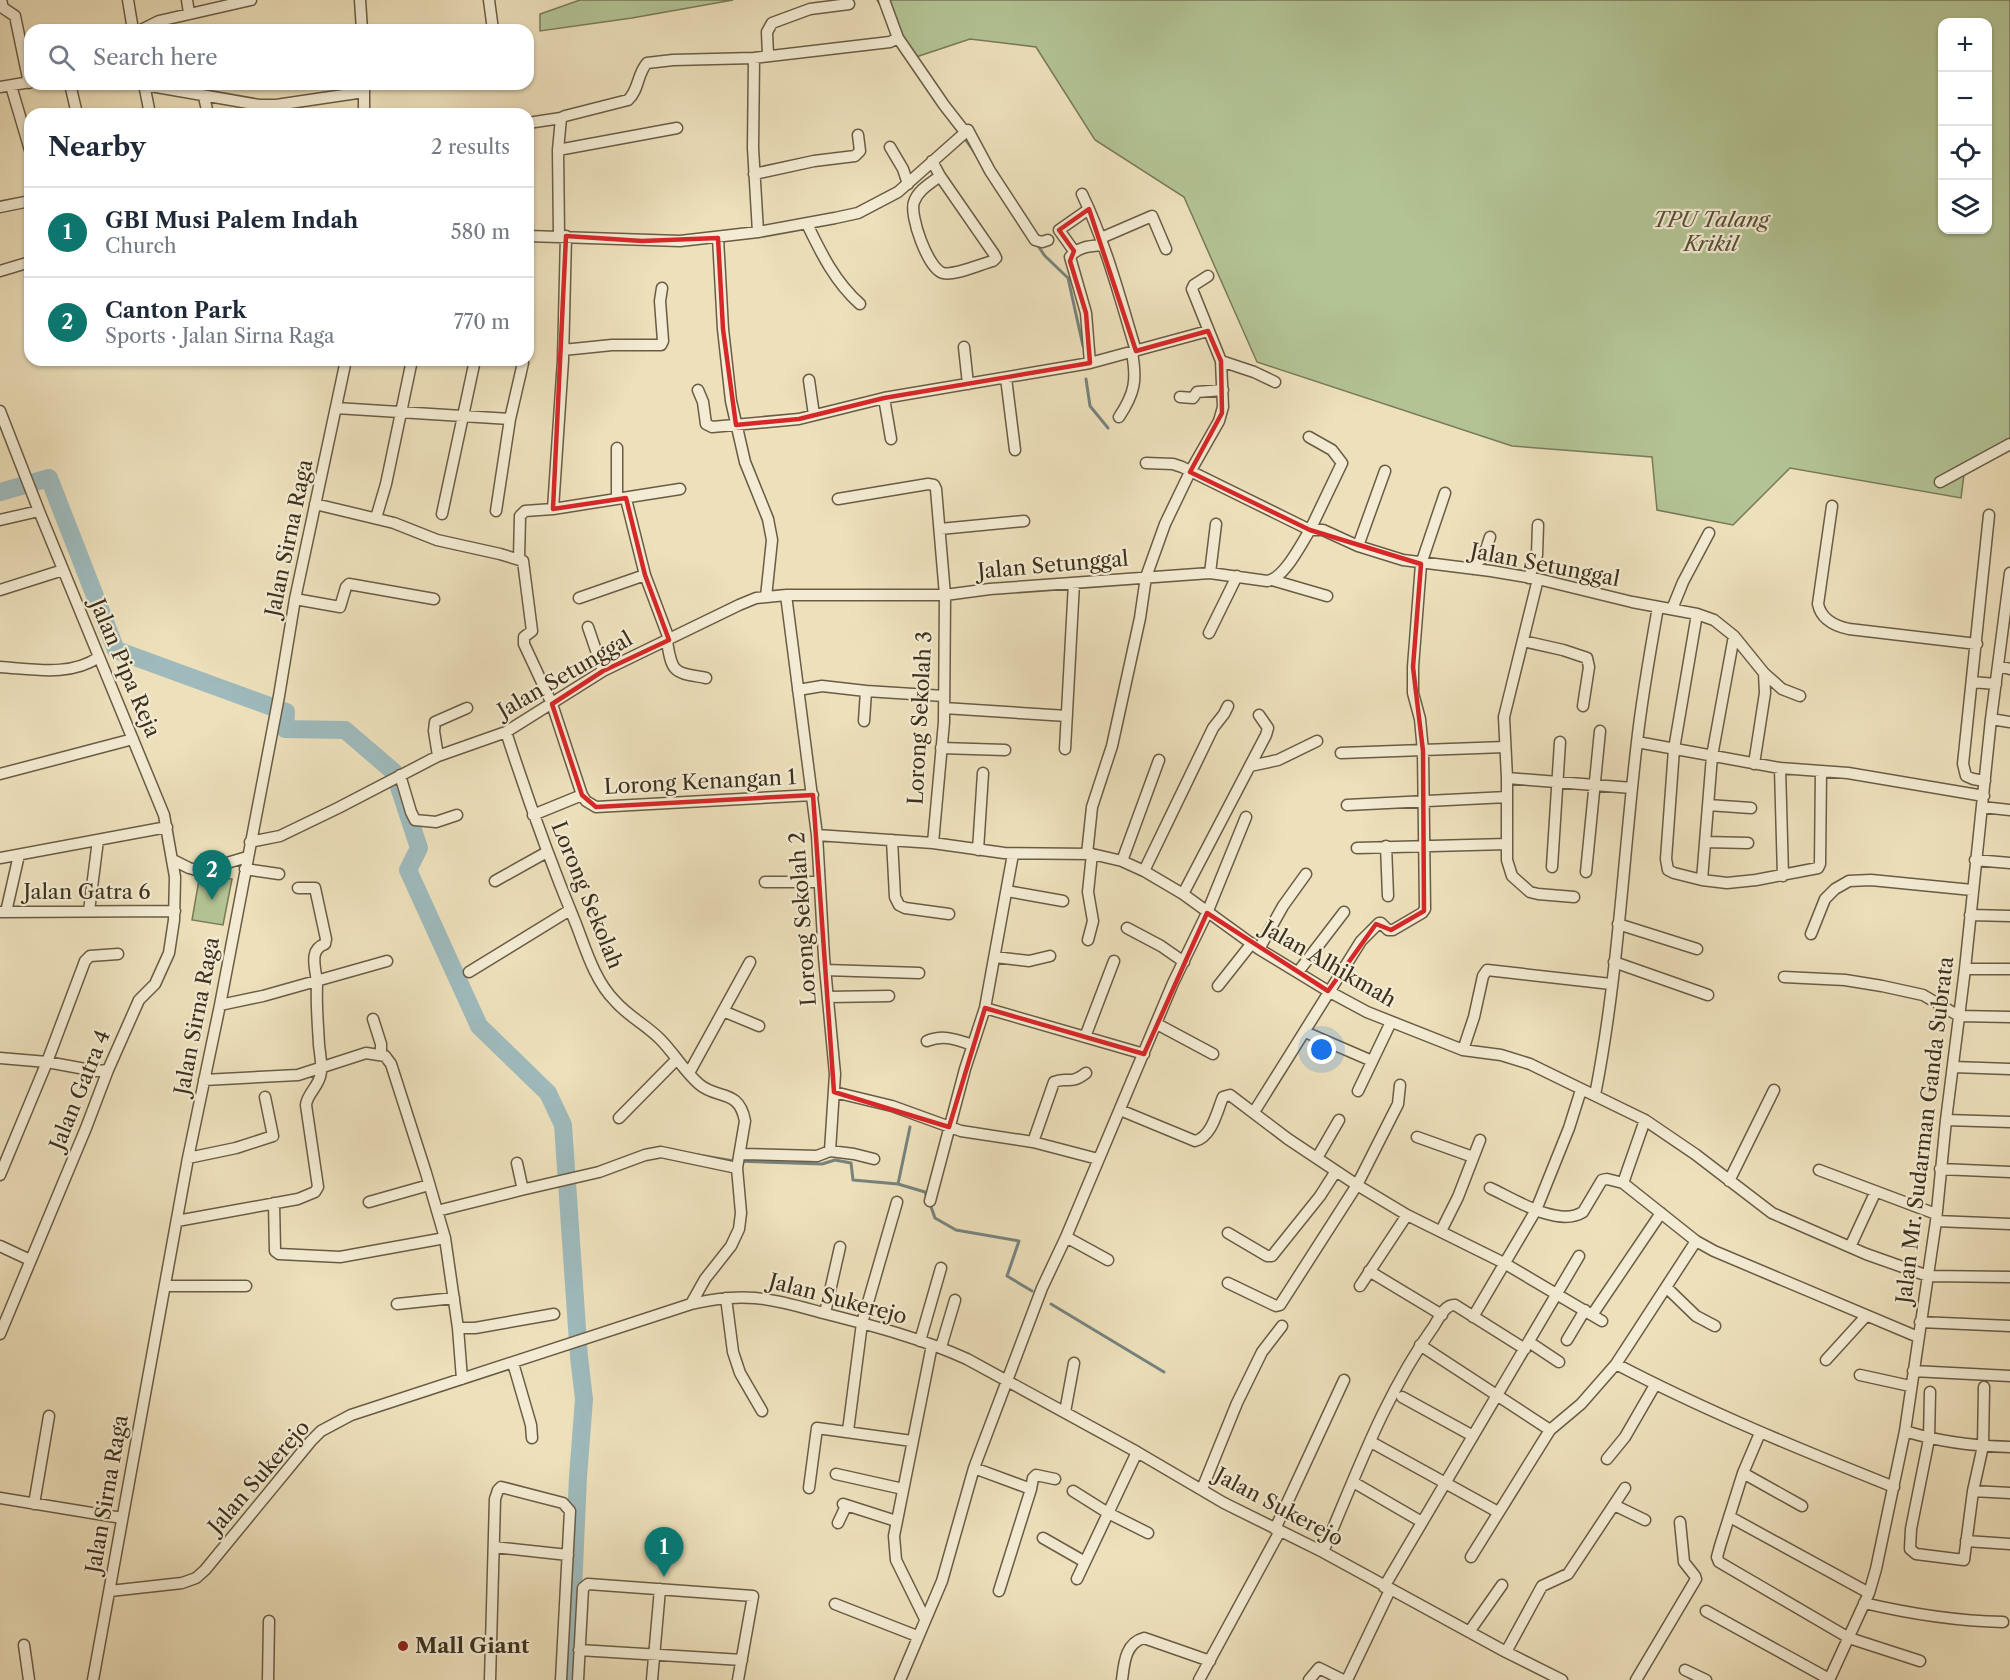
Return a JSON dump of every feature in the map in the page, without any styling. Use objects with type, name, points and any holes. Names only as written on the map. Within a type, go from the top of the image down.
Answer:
[{"type":"street","points":[[1,0],[5,9],[15,16],[24,56]]},
{"type":"street","points":[[128,0],[132,24]]},
{"type":"street","points":[[187,0],[189,13]]},
{"type":"street","points":[[150,24],[251,0]]},
{"type":"street","points":[[360,0],[362,24]]},
{"type":"street","points":[[489,0],[492,24]]},
{"type":"street","points":[[884,0],[894,40],[944,105],[962,135]]},
{"type":"street","points":[[768,56],[768,32],[772,24],[810,9],[849,4]]},
{"type":"street","points":[[534,122],[561,118],[628,100],[636,90],[643,68],[647,63],[754,58],[894,40]]},
{"type":"street","points":[[754,58],[754,174],[758,232]]},
{"type":"street","points":[[24,83],[5,87],[24,135]]},
{"type":"street","points":[[71,90],[76,108]]},
{"type":"street","points":[[145,90],[149,108]]},
{"type":"street","points":[[169,90],[259,105],[276,105],[354,90]]},
{"type":"street","points":[[364,90],[364,108]]},
{"type":"street","points":[[204,97],[207,108]]},
{"type":"street","points":[[553,509],[563,350],[563,236],[558,150],[561,118]]},
{"type":"street","points":[[558,150],[677,128]]},
{"type":"street","points":[[534,236],[680,241],[758,232],[858,213],[887,200],[968,130],[990,171],[1035,240],[1038,242],[1048,240]]},
{"type":"street","points":[[754,174],[814,161],[855,156],[860,151],[858,135]]},
{"type":"street","points":[[890,147],[903,169],[908,184]]},
{"type":"street","points":[[932,161],[994,254],[996,258],[993,261],[950,273],[938,270],[929,258],[916,223],[913,205],[918,194],[940,176]]},
{"type":"street","points":[[1082,194],[1102,241],[1134,352],[1135,383],[1131,396],[1119,417]]},
{"type":"street","points":[[0,207],[24,202]]},
{"type":"street","points":[[1074,251],[1059,230],[1089,209]]},
{"type":"street","points":[[1090,363],[1086,313],[1070,261],[1074,251],[1102,241],[1152,216],[1166,249]]},
{"type":"street","points":[[807,224],[822,255],[841,285],[860,304]]},
{"type":"street","points":[[718,238],[723,329],[736,425],[748,473],[771,529],[772,551],[765,597]]},
{"type":"street","points":[[0,271],[24,264]]},
{"type":"street","points":[[1088,940],[1092,921],[1088,892],[1092,807],[1112,746],[1140,618],[1146,577],[1165,524],[1190,472],[1219,421],[1223,407],[1221,361],[1192,289],[1194,285],[1208,276]]},
{"type":"street","points":[[563,350],[612,345],[661,345],[663,341],[660,301],[662,288]]},
{"type":"street","points":[[698,390],[708,426],[800,419],[884,398],[1090,363],[1208,330]]},
{"type":"street","points":[[964,347],[968,384]]},
{"type":"street","points":[[1221,361],[1275,382]]},
{"type":"street","name":"Jalan Sirna Raga","points":[[93,1680],[188,1158],[220,1005],[244,869],[279,696],[295,599],[345,366]]},
{"type":"street","points":[[376,518],[386,484],[411,366]]},
{"type":"street","points":[[442,514],[474,366]]},
{"type":"street","points":[[496,511],[510,419],[522,366]]},
{"type":"street","points":[[1006,378],[1015,450]]},
{"type":"street","points":[[808,380],[814,415]]},
{"type":"street","points":[[1180,397],[1192,398],[1197,392],[1223,390]]},
{"type":"street","points":[[884,398],[891,439]]},
{"type":"street","points":[[336,408],[510,419]]},
{"type":"street","name":"Jalan Pipa Reja","points":[[0,411],[133,739],[166,826],[173,860]]},
{"type":"street","points":[[1272,580],[1282,572],[1310,530],[1342,463],[1332,450],[1309,437]]},
{"type":"street","points":[[1940,482],[2010,444]]},
{"type":"street","points":[[616,448],[622,499],[668,640],[670,661],[674,669],[679,672],[706,678]]},
{"type":"street","name":"Jalan Setunggal","points":[[1146,463],[1173,464],[1227,488],[1310,530],[1323,530],[1358,546],[1392,557],[1421,564],[1534,578],[1697,614],[1714,620],[1734,636],[1764,673],[1782,689],[1800,696]]},
{"type":"street","points":[[1358,546],[1385,471]]},
{"type":"street","name":"Lorong Sekolah 3","points":[[838,499],[932,485],[936,489],[945,595],[944,708],[933,843]]},
{"type":"street","points":[[315,504],[394,523],[437,540],[519,559],[521,513],[525,511],[553,509],[680,489]]},
{"type":"street","points":[[1254,1112],[1361,940],[1380,922],[1387,929],[1393,930],[1424,911],[1424,751],[1420,719],[1413,693],[1413,667],[1421,564],[1445,493]]},
{"type":"street","points":[[1832,506],[1818,604],[1824,617],[1849,629],[1977,644]]},
{"type":"street","points":[[0,520],[39,511]]},
{"type":"street","points":[[1985,781],[1966,776],[1963,764],[1989,515]]},
{"type":"street","points":[[940,529],[1024,521]]},
{"type":"street","points":[[1210,573],[1216,524]]},
{"type":"street","points":[[1538,525],[1537,555],[1523,641],[1504,717],[1508,867],[1517,882],[1533,893],[1574,897]]},
{"type":"street","points":[[1672,609],[1685,578],[1709,533]]},
{"type":"street","points":[[1474,569],[1476,563],[1483,558],[1490,537]]},
{"type":"street","name":"Lorong Kenangan 1","points":[[519,559],[524,563],[531,630],[524,637],[524,644],[552,704],[586,801],[596,807],[813,795]]},
{"type":"street","points":[[0,590],[63,570]]},
{"type":"street","name":"Jalan Setunggal","points":[[250,842],[280,836],[438,756],[506,732],[603,671],[746,602],[765,597],[945,595],[990,589],[1210,573],[1257,581],[1272,580],[1327,596]]},
{"type":"street","name":"Jalan Mr. Sudarman Ganda Subrata","points":[[1829,1679],[1867,1598],[1881,1552],[1905,1431],[1936,1218],[1991,719],[2010,573]]},
{"type":"street","points":[[579,598],[645,575]]},
{"type":"street","points":[[1209,633],[1237,576]]},
{"type":"street","points":[[1065,749],[1074,583]]},
{"type":"street","points":[[295,599],[338,608],[342,606],[346,586],[349,584],[434,599]]},
{"type":"street","name":"Lorong Sekolah 2","points":[[786,595],[817,835],[825,970],[834,1056],[830,1151]]},
{"type":"street","points":[[1595,1095],[1604,1049],[1636,742],[1658,607]]},
{"type":"street","points":[[1697,614],[1674,749],[1666,866],[1671,872],[1702,880],[1727,883],[1783,876],[1820,866],[1821,771]]},
{"type":"street","points":[[588,627],[603,671]]},
{"type":"street","points":[[1702,880],[1712,756],[1734,636]]},
{"type":"street","points":[[1523,641],[1587,658],[1589,667],[1583,706]]},
{"type":"street","points":[[0,667],[64,670],[79,668],[99,657]]},
{"type":"street","points":[[1998,666],[2010,669]]},
{"type":"street","points":[[1754,764],[1765,693],[1764,673]]},
{"type":"street","points":[[1972,682],[1996,684]]},
{"type":"street","points":[[798,690],[822,686],[944,696]]},
{"type":"street","points":[[864,721],[866,691]]},
{"type":"street","points":[[1143,871],[1213,728],[1228,706]]},
{"type":"street","points":[[438,756],[435,722],[467,708]]},
{"type":"street","points":[[944,708],[1067,716]]},
{"type":"street","points":[[1183,894],[1268,730],[1259,715]]},
{"type":"street","points":[[1991,719],[2010,722]]},
{"type":"street","points":[[1586,872],[1600,731]]},
{"type":"street","name":"Lorong Sekolah","points":[[506,732],[532,814],[590,960],[605,989],[614,1001],[665,1043],[700,1085],[731,1097],[739,1105],[745,1121],[739,1161],[740,1229],[731,1246],[705,1280],[692,1304]]},
{"type":"street","points":[[0,774],[133,739]]},
{"type":"street","points":[[1250,766],[1278,760],[1317,741]]},
{"type":"street","points":[[1552,867],[1560,742]]},
{"type":"street","points":[[1636,742],[1780,768],[1848,773],[2010,810]]},
{"type":"street","points":[[1341,753],[1505,747]]},
{"type":"street","points":[[941,748],[1005,750]]},
{"type":"street","points":[[1122,861],[1159,760]]},
{"type":"street","points":[[1780,768],[1783,876]]},
{"type":"street","points":[[978,850],[982,772]]},
{"type":"street","points":[[397,777],[415,820],[436,822],[457,815]]},
{"type":"street","points":[[1507,778],[1632,788]]},
{"type":"street","points":[[532,814],[582,795]]},
{"type":"street","points":[[1347,805],[1507,797]]},
{"type":"street","points":[[1708,805],[1751,808]]},
{"type":"street","points":[[900,1680],[948,1563],[974,1468],[1042,1288],[1207,913],[1246,817]]},
{"type":"street","points":[[0,858],[166,826]]},
{"type":"street","name":"Jalan Alhikmah","points":[[817,835],[933,843],[1014,854],[1089,854],[1122,861],[1183,894],[1255,946],[1328,991],[1391,1023],[1463,1050],[1513,1058],[1541,1069],[1645,1120],[1695,1154],[1772,1213],[1850,1247],[1928,1276],[2010,1277]]},
{"type":"street","points":[[89,911],[99,840]]},
{"type":"street","points":[[892,840],[895,897],[899,905],[905,908],[949,914]]},
{"type":"street","points":[[1705,842],[1748,843]]},
{"type":"street","points":[[1357,848],[1507,844]]},
{"type":"street","points":[[1386,846],[1388,896]]},
{"type":"street","points":[[495,881],[547,852]]},
{"type":"street","points":[[930,1201],[949,1127],[986,1008],[1014,854]]},
{"type":"street","points":[[3,912],[19,855]]},
{"type":"street","points":[[173,860],[198,871],[247,857]]},
{"type":"street","name":"Jalan Gatra 4","points":[[0,1334],[139,1000],[155,984],[164,967],[171,945],[175,911],[173,860]]},
{"type":"street","points":[[1975,860],[2010,863]]},
{"type":"street","points":[[244,869],[279,874]]},
{"type":"street","points":[[1218,986],[1255,946],[1306,874]]},
{"type":"street","points":[[1811,934],[1825,899],[1849,881],[1893,881],[1972,890]]},
{"type":"street","points":[[765,882],[819,882]]},
{"type":"street","points":[[177,1221],[298,1199],[315,1192],[318,1187],[306,1105],[307,1099],[317,1084],[321,1068],[315,997],[317,981],[314,964],[316,949],[325,944],[326,939],[315,888],[298,888]]},
{"type":"street","points":[[1007,891],[1063,901]]},
{"type":"street","points":[[470,972],[570,910]]},
{"type":"street","name":"Jalan Gatra 6","points":[[3,912],[175,911]]},
{"type":"street","points":[[1298,972],[1344,912]]},
{"type":"street","points":[[1970,915],[2010,916]]},
{"type":"street","points":[[1618,924],[1697,949]]},
{"type":"street","points":[[1127,928],[1161,946],[1184,962]]},
{"type":"street","points":[[0,1175],[47,1062],[85,961],[90,956],[118,954]]},
{"type":"street","points":[[995,957],[1029,961],[1050,956]]},
{"type":"street","points":[[220,1005],[387,961]]},
{"type":"street","points":[[1085,1037],[1114,961]]},
{"type":"street","points":[[689,1073],[750,962]]},
{"type":"street","points":[[1614,962],[1707,995]]},
{"type":"street","points":[[1965,969],[2010,969]]},
{"type":"street","points":[[825,970],[918,973]]},
{"type":"street","points":[[1463,1050],[1487,970],[1611,984]]},
{"type":"street","points":[[1784,977],[1845,980],[1906,991],[1932,999],[1959,1016],[2010,1017]]},
{"type":"street","points":[[828,997],[889,996]]},
{"type":"street","points":[[986,1008],[1144,1054]]},
{"type":"street","points":[[723,1011],[759,1026]]},
{"type":"street","points":[[373,1019],[381,1044],[381,1054]]},
{"type":"street","points":[[1358,1091],[1391,1023]]},
{"type":"street","points":[[1157,1024],[1213,1054]]},
{"type":"street","points":[[1305,1032],[1372,1061]]},
{"type":"street","points":[[927,1041],[943,1037],[973,1045]]},
{"type":"street","points":[[204,1080],[298,1075],[366,1053],[381,1054],[391,1064],[445,1238],[458,1328],[462,1379]]},
{"type":"street","points":[[0,1058],[47,1062],[87,1070],[108,1070]]},
{"type":"street","points":[[619,1118],[677,1059]]},
{"type":"street","points":[[1953,1067],[2010,1069]]},
{"type":"street","points":[[1033,1142],[1054,1082],[1057,1080],[1074,1081],[1086,1073]]},
{"type":"street","points":[[1228,1283],[1280,1306],[1356,1185],[1398,1104],[1400,1085]]},
{"type":"street","points":[[1473,1317],[1536,1210],[1569,1128],[1581,1090]]},
{"type":"street","points":[[1728,1180],[1774,1090]]},
{"type":"street","points":[[834,1092],[892,1106],[973,1134],[1033,1142],[1098,1159]]},
{"type":"street","points":[[1120,1110],[1192,1141],[1203,1138],[1208,1132],[1224,1095],[1232,1096],[1275,1130],[1356,1185],[1407,1215],[1504,1263],[1593,1315]]},
{"type":"street","points":[[188,1158],[236,1148],[273,1136],[265,1097]]},
{"type":"street","points":[[1317,1158],[1339,1119]]},
{"type":"street","points":[[1623,1183],[1645,1120]]},
{"type":"street","points":[[1946,1120],[2010,1122]]},
{"type":"street","points":[[1417,1137],[1473,1157]]},
{"type":"street","points":[[1441,1231],[1480,1140]]},
{"type":"street","points":[[438,1210],[613,1168],[645,1155],[661,1152],[739,1161],[817,1156],[830,1151],[874,1159]]},
{"type":"street","points":[[517,1163],[521,1190]]},
{"type":"street","points":[[1940,1169],[2010,1172]]},
{"type":"street","points":[[1819,1170],[1936,1218],[2010,1224]]},
{"type":"street","points":[[1228,1233],[1267,1256],[1272,1256],[1320,1196],[1336,1171]]},
{"type":"street","points":[[1490,1188],[1536,1210],[1557,1216],[1574,1216],[1583,1212],[1587,1207],[1602,1180],[1623,1183],[1696,1241],[1714,1251],[1918,1337]]},
{"type":"street","points":[[369,1202],[429,1185]]},
{"type":"street","points":[[1850,1247],[1875,1193]]},
{"type":"street","points":[[848,1431],[862,1323],[897,1202]]},
{"type":"street","points":[[274,1203],[275,1251],[279,1254],[340,1257],[445,1238]]},
{"type":"street","points":[[1567,1341],[1593,1315],[1660,1213]]},
{"type":"street","points":[[1360,1286],[1407,1215]]},
{"type":"street","points":[[1066,1237],[1108,1260]]},
{"type":"street","points":[[1471,1557],[1550,1430],[1581,1404],[1616,1364],[1696,1241]]},
{"type":"street","points":[[0,1246],[30,1260]]},
{"type":"street","points":[[825,1313],[840,1247]]},
{"type":"street","points":[[1347,1680],[1387,1588],[1422,1522],[1579,1256]]},
{"type":"street","points":[[920,1341],[941,1268]]},
{"type":"street","points":[[1369,1271],[1442,1315]]},
{"type":"street","points":[[165,1286],[246,1286]]},
{"type":"street","points":[[1666,1287],[1696,1316],[1715,1326]]},
{"type":"street","points":[[397,1304],[454,1298]]},
{"type":"street","points":[[726,1298],[733,1352],[740,1373],[762,1412]]},
{"type":"street","name":"Jalan Sukerejo","points":[[110,1591],[182,1582],[196,1578],[205,1570],[297,1456],[321,1431],[351,1415],[692,1304],[726,1298],[766,1299],[862,1323],[937,1346],[1007,1380],[1224,1503],[1323,1552],[1562,1680]]},
{"type":"street","points":[[925,1619],[895,1554],[894,1536],[912,1441],[937,1346],[955,1300]]},
{"type":"street","points":[[1323,1552],[1394,1390],[1420,1345],[1448,1305],[1453,1304],[1473,1317],[1559,1362]]},
{"type":"street","points":[[458,1328],[475,1328],[554,1314]]},
{"type":"street","points":[[1826,1360],[1866,1316]]},
{"type":"street","points":[[1920,1322],[2010,1326]]},
{"type":"street","points":[[1202,1489],[1237,1403],[1257,1362],[1282,1326]]},
{"type":"street","points":[[1420,1345],[1550,1430]]},
{"type":"street","points":[[513,1363],[531,1425],[532,1438]]},
{"type":"street","points":[[1065,1412],[1074,1363]]},
{"type":"street","points":[[1616,1364],[1655,1385],[1760,1433],[1894,1487]]},
{"type":"street","points":[[1913,1371],[2010,1376]]},
{"type":"street","points":[[1860,1376],[1910,1386]]},
{"type":"street","points":[[1199,1680],[1277,1530],[1344,1380]]},
{"type":"street","points":[[1607,1459],[1624,1437],[1655,1385]]},
{"type":"street","points":[[1930,1392],[1929,1438],[1911,1529],[1910,1549],[1916,1554],[1964,1560],[1973,1491],[1983,1446],[1984,1387]]},
{"type":"street","points":[[1402,1397],[1473,1436]]},
{"type":"street","points":[[34,1504],[49,1416]]},
{"type":"street","points":[[808,1488],[816,1429],[848,1431],[912,1441]]},
{"type":"street","points":[[1905,1431],[1929,1438],[1983,1446],[2010,1447]]},
{"type":"street","points":[[1760,1433],[1743,1473],[1718,1553],[1719,1562],[1849,1638],[1920,1661]]},
{"type":"street","points":[[1371,1442],[1498,1512]]},
{"type":"street","points":[[1077,1580],[1137,1452]]},
{"type":"street","points":[[974,1468],[1031,1489]]},
{"type":"street","points":[[1743,1473],[1802,1506]]},
{"type":"street","points":[[836,1474],[903,1489]]},
{"type":"street","points":[[999,1591],[1033,1478],[1036,1475],[1055,1479]]},
{"type":"street","points":[[1353,1482],[1422,1522]]},
{"type":"street","points":[[490,1680],[495,1499],[501,1487],[563,1503],[568,1508],[570,1517],[561,1680]]},
{"type":"street","points":[[1506,1652],[1542,1586],[1566,1576],[1625,1488]]},
{"type":"street","points":[[1073,1491],[1108,1513],[1148,1533]]},
{"type":"street","points":[[1973,1491],[2010,1493]]},
{"type":"street","points":[[0,1498],[122,1518]]},
{"type":"street","points":[[838,1523],[844,1505],[896,1521]]},
{"type":"street","points":[[1614,1505],[1645,1520]]},
{"type":"street","points":[[1730,1517],[1867,1598],[1920,1615],[1971,1622],[2003,1622]]},
{"type":"street","points":[[1636,1680],[1696,1579],[1684,1562],[1680,1522]]},
{"type":"street","points":[[1043,1538],[1085,1562]]},
{"type":"street","points":[[1966,1541],[2010,1544]]},
{"type":"street","points":[[494,1547],[568,1555]]},
{"type":"street","points":[[578,1680],[585,1584],[753,1596],[738,1680]]},
{"type":"street","points":[[1469,1632],[1502,1585]]},
{"type":"street","points":[[651,1680],[660,1589]]},
{"type":"street","points":[[835,1604],[917,1636]]},
{"type":"street","points":[[1706,1611],[1829,1679]]},
{"type":"street","points":[[268,1621],[268,1680]]},
{"type":"street","points":[[1122,1680],[1129,1650],[1135,1641],[1144,1638],[1210,1661]]},
{"type":"street","points":[[24,1645],[29,1680]]},
{"type":"street","points":[[579,1650],[742,1660]]},
{"type":"street","points":[[1309,1680],[1318,1668],[1342,1680]]},
{"type":"street","points":[[1685,1670],[1706,1680]]},
{"type":"highlighted area","points":[[1089,209],[1136,351],[1208,331],[1221,361],[1222,413],[1190,472],[1310,530],[1421,564],[1413,667],[1423,751],[1424,911],[1391,930],[1376,924],[1328,991],[1207,913],[1144,1054],[985,1008],[949,1127],[834,1092],[813,795],[596,807],[582,795],[552,704],[603,671],[669,640],[645,575],[626,498],[553,509],[566,236],[642,241],[718,238],[723,329],[736,425],[799,419],[884,398],[1090,363],[1086,313],[1070,261],[1074,251],[1059,230]]},
{"type":"green space","points":[[580,0],[733,0],[540,31],[540,14]]},
{"type":"green space","name":"TPU Talang Krikil","points":[[877,0],[2010,0],[2010,440],[1965,467],[1961,498],[1790,468],[1733,525],[1657,510],[1652,457],[1512,446],[1257,362],[1184,197],[1095,140],[1036,47],[970,39],[913,58]]},
{"type":"green space","points":[[200,874],[232,879],[223,925],[192,920]]},
{"type":"waterway","points":[[963,136],[975,153]]},
{"type":"waterway","points":[[1036,243],[1045,256],[1068,278],[1083,346]]},
{"type":"waterway","points":[[1086,379],[1090,406],[1108,428]]},
{"type":"waterway","points":[[0,492],[49,478],[116,650],[286,712],[285,729],[345,730],[394,772],[419,848],[408,870],[479,1026],[548,1093],[563,1125],[584,1399],[578,1477],[569,1680]]},
{"type":"waterway","points":[[898,1184],[910,1127]]},
{"type":"waterway","points":[[698,1155],[734,1161],[822,1164],[835,1160],[851,1163],[853,1180],[898,1184],[925,1192],[927,1198]]},
{"type":"waterway","points":[[930,1204],[935,1218],[956,1230],[1019,1241],[1007,1276],[1032,1291]]},
{"type":"waterway","points":[[1051,1304],[1164,1372]]},
{"type":"place","name":"Canton Park","points":[[212,900]]},
{"type":"place","name":"GBI Musi Palem Indah","points":[[664,1577]]},
{"type":"place","name":"Mall Giant","points":[[403,1646]]}]
